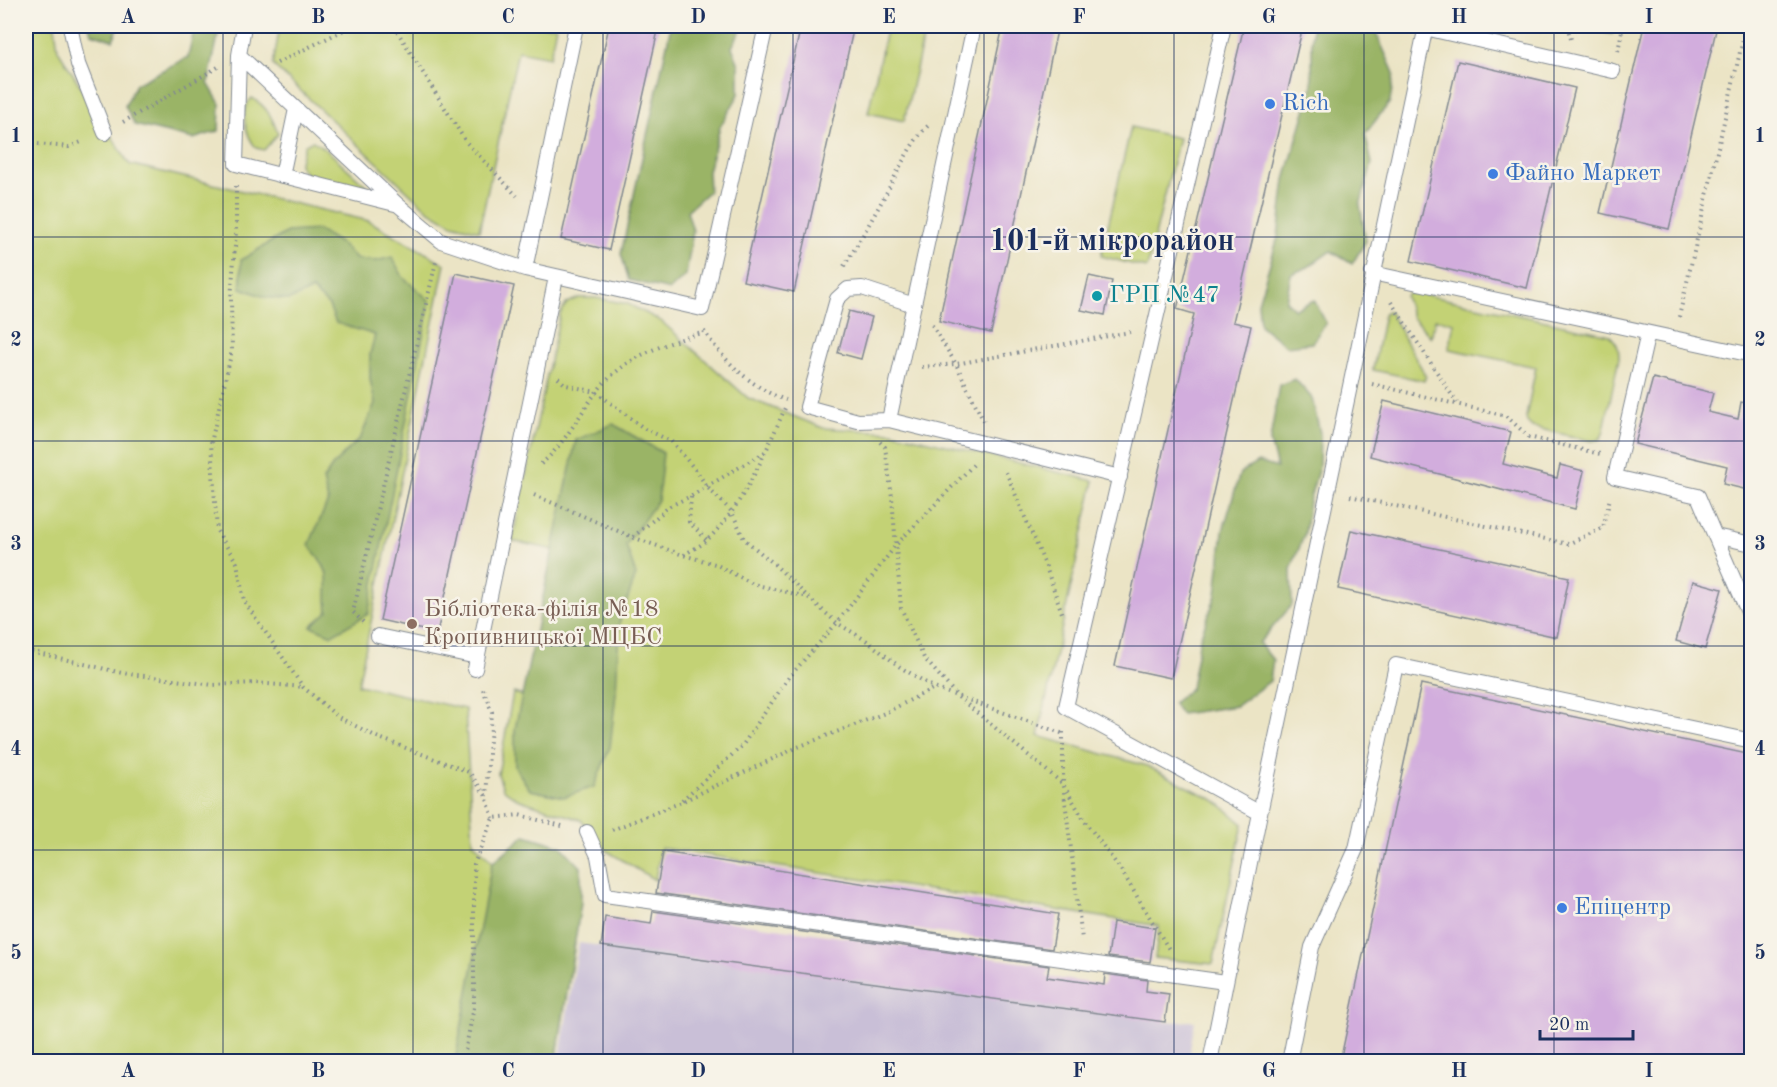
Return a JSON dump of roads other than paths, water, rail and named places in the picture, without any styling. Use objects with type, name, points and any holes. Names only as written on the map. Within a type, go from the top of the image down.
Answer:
[{"type":"lane","points":[[70,26],[78,64],[105,133]]},
{"type":"lane","points":[[244,26],[239,55],[236,164],[397,204]]},
{"type":"lane","points":[[525,269],[576,26]]},
{"type":"lane","points":[[239,55],[397,204],[441,241],[525,269],[702,309],[766,26]]},
{"type":"lane","points":[[889,420],[974,26]]},
{"type":"lane","points":[[1224,26],[1066,707],[1260,813]]},
{"type":"lane","points":[[1210,1062],[1372,273],[1426,27],[1613,71]]},
{"type":"lane","points":[[282,176],[296,109]]},
{"type":"lane","points":[[1372,273],[1752,355]]},
{"type":"lane","points":[[378,636],[476,663],[556,277]]},
{"type":"lane","points":[[914,305],[862,288],[848,289],[837,299],[807,407],[858,421],[889,420],[1120,477]]},
{"type":"lane","points":[[1648,333],[1615,477],[1698,496],[1752,621]]},
{"type":"lane","points":[[1715,536],[1752,544]]},
{"type":"lane","points":[[1289,1062],[1312,947],[1356,849],[1395,665],[1752,741]]},
{"type":"lane","points":[[587,832],[598,856],[604,895],[1225,982]]},
{"type":"place","name":"Rich","points":[[1270,104]]},
{"type":"place","name":"Файно Маркет","points":[[1493,174]]},
{"type":"place","name":"ГРП №47","points":[[1097,296]]},
{"type":"place","name":"Бібліотека-філія №18 Кропивницької МЦБС","points":[[412,624]]},
{"type":"place","name":"Епіцентр","points":[[1562,908]]},
{"type":"district","name":"101-й мікрорайон","points":[[1112,242]]}]
